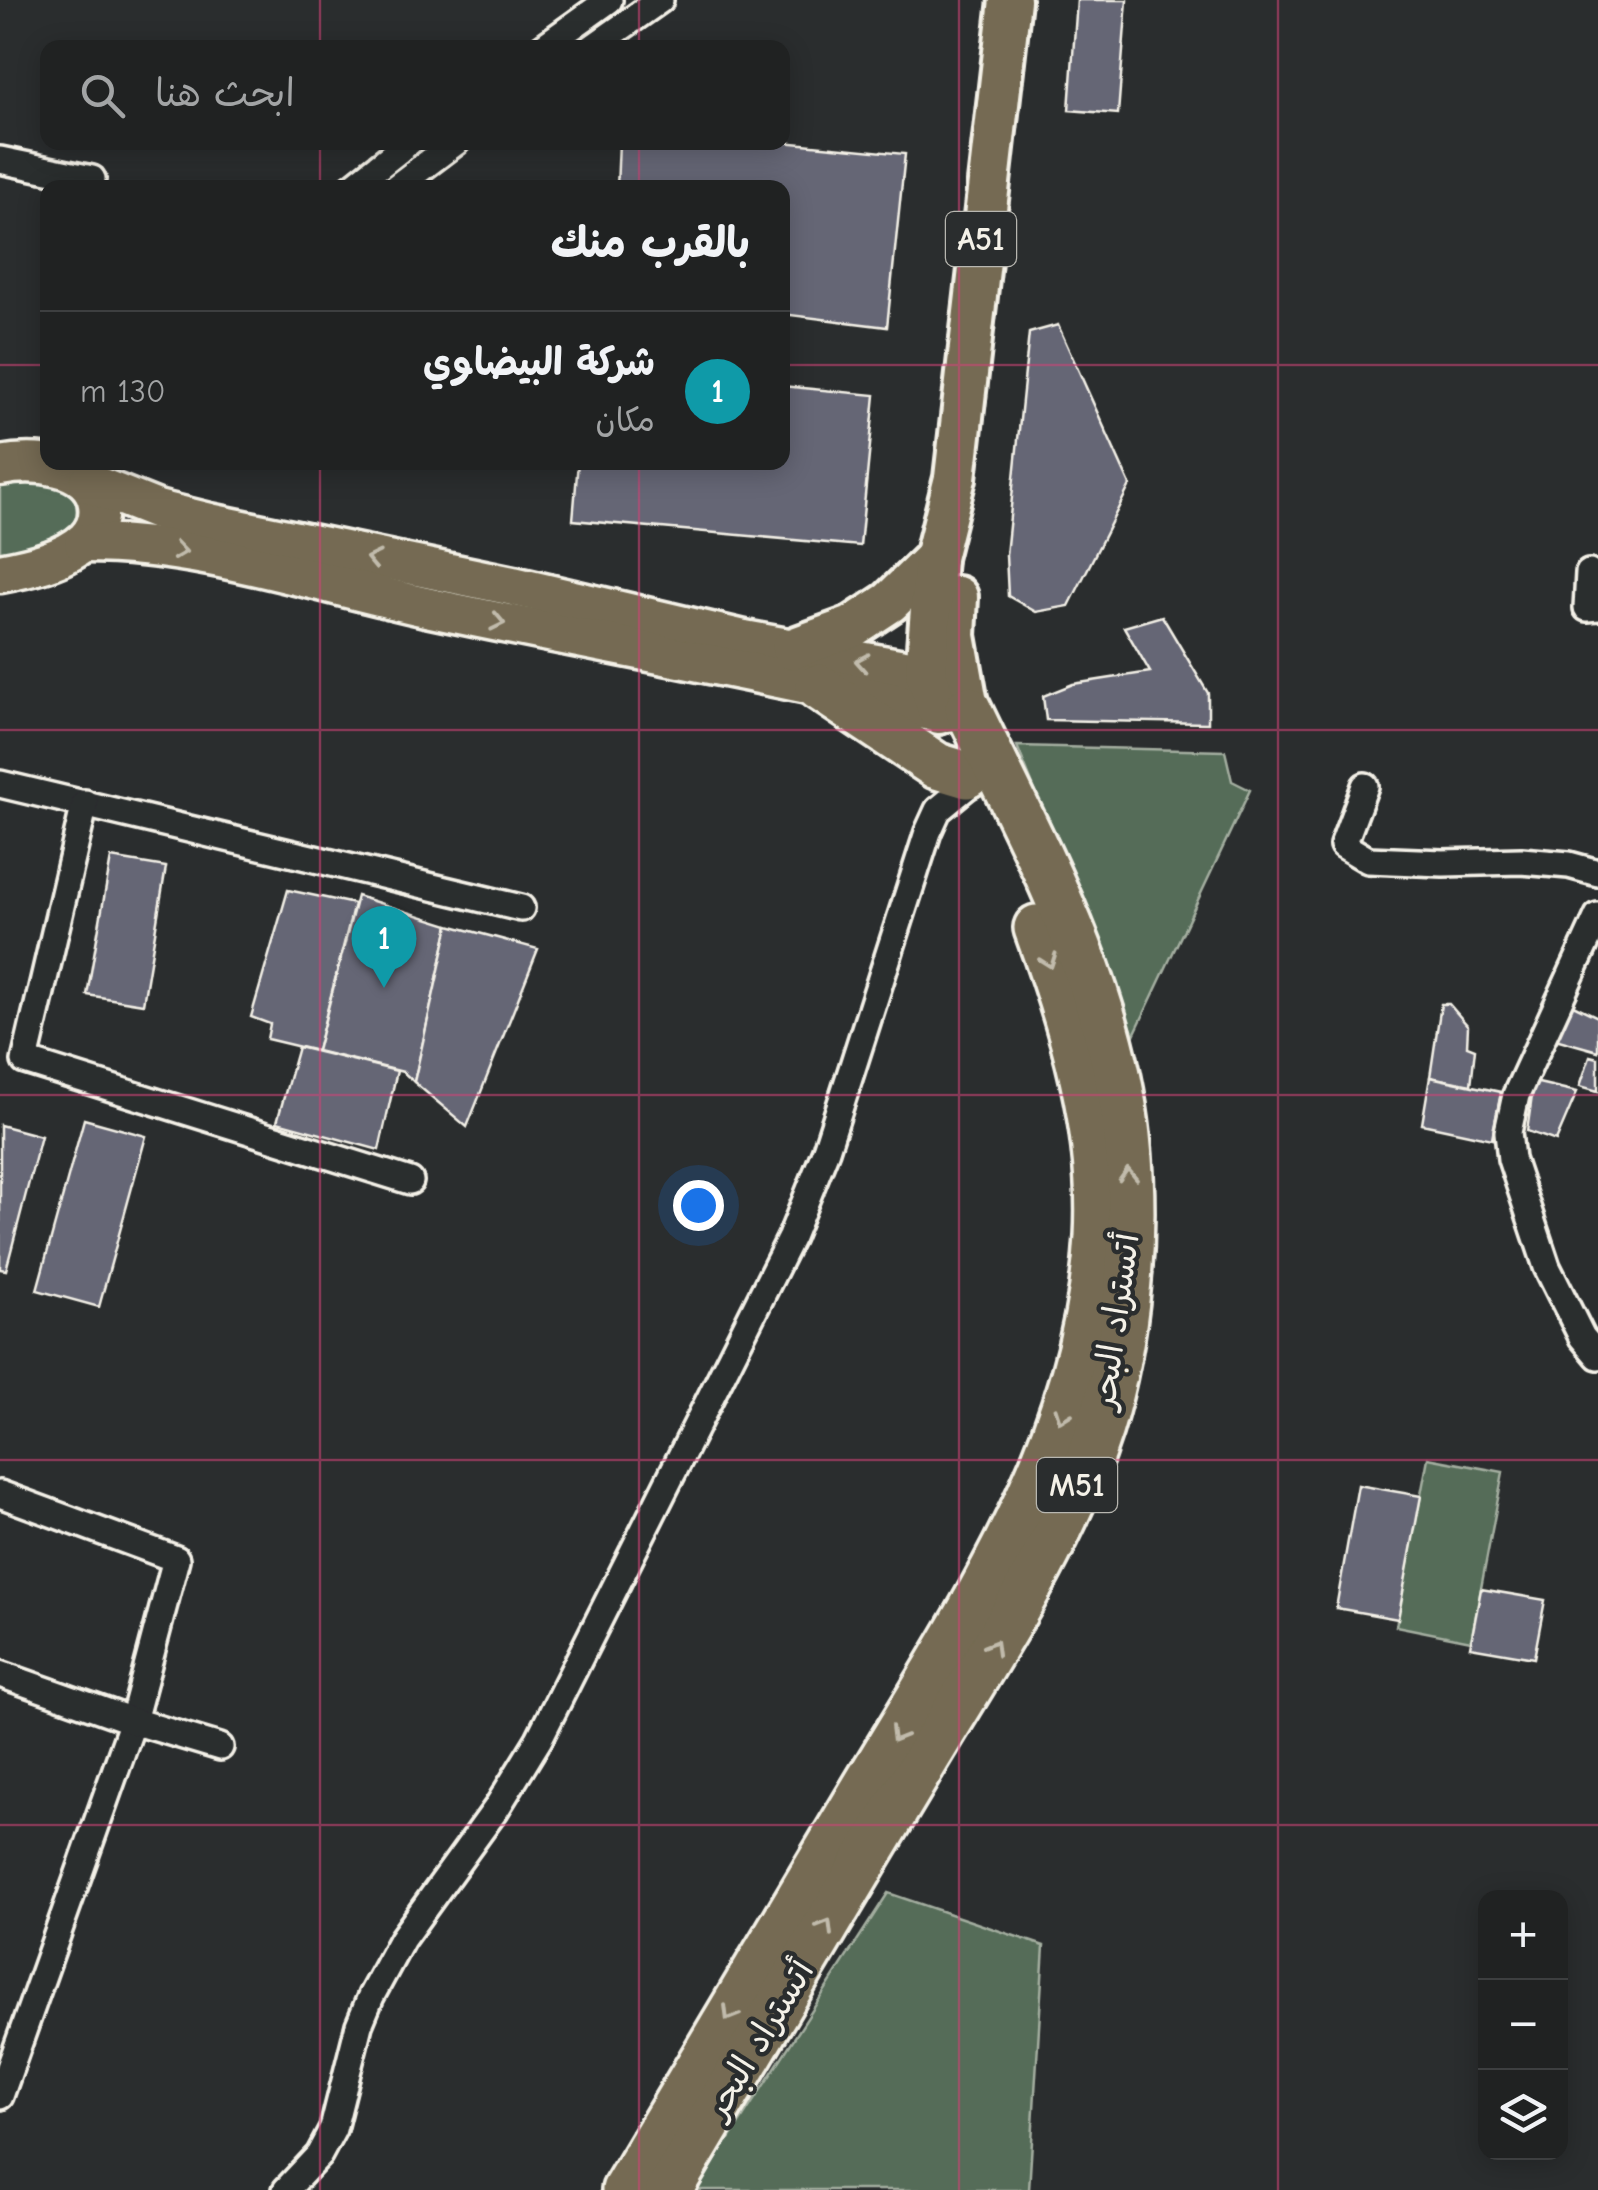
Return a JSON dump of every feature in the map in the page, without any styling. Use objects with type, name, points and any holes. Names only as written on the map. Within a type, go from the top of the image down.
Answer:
[{"type":"highway","name":"A51","points":[[948,691],[935,558],[955,478],[1010,0]]},
{"type":"highway","name":"A51","points":[[948,691],[959,558],[955,478]]},
{"type":"highway","points":[[792,650],[852,627],[877,611],[935,558]]},
{"type":"highway","points":[[819,687],[937,766],[969,779]]},
{"type":"highway","name":"أتستراد البحر","points":[[625,2190],[968,1616],[1037,1486],[1071,1392],[1089,1314],[1098,1236],[1095,1148],[1080,1059],[1026,897],[969,779],[948,691]]},
{"type":"highway","name":"أتستراد البحر","points":[[669,2190],[997,1641],[1062,1522],[1100,1428],[1120,1340],[1130,1244],[1127,1136],[1103,1014],[1051,882],[948,691]]},
{"type":"main road","points":[[0,466],[40,462]]},
{"type":"main road","points":[[67,470],[157,510],[513,586],[792,650],[948,691]]},
{"type":"main road","points":[[84,542],[98,519],[98,500],[89,483]]},
{"type":"main road","points":[[0,573],[43,562],[84,542],[127,543],[198,554],[436,609],[819,687],[948,691]]},
{"type":"street","points":[[553,40],[609,0]]},
{"type":"street","points":[[603,40],[660,0]]},
{"type":"street","points":[[361,180],[399,150]]},
{"type":"street","points":[[406,180],[445,150]]},
{"type":"street","points":[[0,160],[92,179]]},
{"type":"street","points":[[1589,573],[1587,608],[1598,607]]},
{"type":"street","points":[[286,2190],[319,2155],[334,2129],[354,2043],[370,1996],[410,1926],[496,1809],[539,1739],[791,1236],[826,1150],[928,832],[938,810],[969,779]]},
{"type":"street","points":[[0,784],[521,908]]},
{"type":"street","points":[[1365,786],[1343,844],[1368,860],[1522,861],[1569,865],[1598,873]]},
{"type":"street","points":[[85,804],[24,1061],[410,1181]]},
{"type":"street","points":[[1598,916],[1516,1095],[1508,1132],[1511,1159],[1547,1266],[1582,1337],[1598,1356]]},
{"type":"street","points":[[0,1494],[176,1559],[132,1721],[0,2096]]},
{"type":"street","points":[[0,1674],[220,1748]]},
{"type":"green space","points":[[65,476],[75,497],[77,514],[73,526],[51,544],[0,563],[0,479]]},
{"type":"green space","points":[[1017,746],[1225,751],[1232,781],[1250,790],[1134,1035]]},
{"type":"green space","points":[[1428,1458],[1503,1472],[1471,1641],[1396,1626]]},
{"type":"green space","points":[[888,1893],[1044,1946],[1029,2190],[696,2190]]},
{"type":"building","points":[[1077,0],[1127,0],[1118,114],[1069,110]]},
{"type":"building","points":[[790,143],[905,154],[887,327],[790,315],[790,180],[617,180],[619,150],[790,150]]},
{"type":"building","points":[[1058,325],[1130,485],[1069,606],[1036,612],[1008,596],[1006,555],[1029,333]]},
{"type":"building","points":[[790,387],[875,395],[860,546],[573,520],[577,470],[790,470]]},
{"type":"building","points":[[1162,616],[1208,693],[1208,723],[1046,720],[1043,696],[1073,684],[1150,672],[1124,627]]},
{"type":"building","points":[[111,858],[166,867],[143,1004],[87,995]]},
{"type":"building","points":[[288,890],[354,904],[317,1051],[267,1039],[270,1024],[251,1017]]},
{"type":"building","points":[[357,896],[449,925],[414,1082],[403,1072],[317,1051]]},
{"type":"building","points":[[449,925],[538,949],[467,1127],[414,1082]]},
{"type":"building","points":[[1441,1004],[1449,1004],[1468,1026],[1467,1046],[1475,1049],[1471,1085],[1430,1077]]},
{"type":"building","points":[[1571,1004],[1598,1017],[1598,1051],[1555,1039]]},
{"type":"building","points":[[298,1047],[397,1071],[379,1150],[277,1122]]},
{"type":"building","points":[[1590,1056],[1598,1058],[1598,1091],[1580,1086]]},
{"type":"building","points":[[1430,1077],[1501,1092],[1492,1139],[1422,1124]]},
{"type":"building","points":[[1534,1082],[1577,1092],[1556,1141],[1527,1131]]},
{"type":"building","points":[[84,1119],[146,1136],[99,1307],[37,1290]]},
{"type":"building","points":[[0,1125],[41,1136],[6,1270],[0,1269]]},
{"type":"building","points":[[1358,1485],[1421,1496],[1398,1619],[1336,1608]]},
{"type":"building","points":[[1481,1589],[1545,1600],[1534,1658],[1470,1647]]},
{"type":"place","name":"شركة البيضاوي","points":[[384,988]]}]
